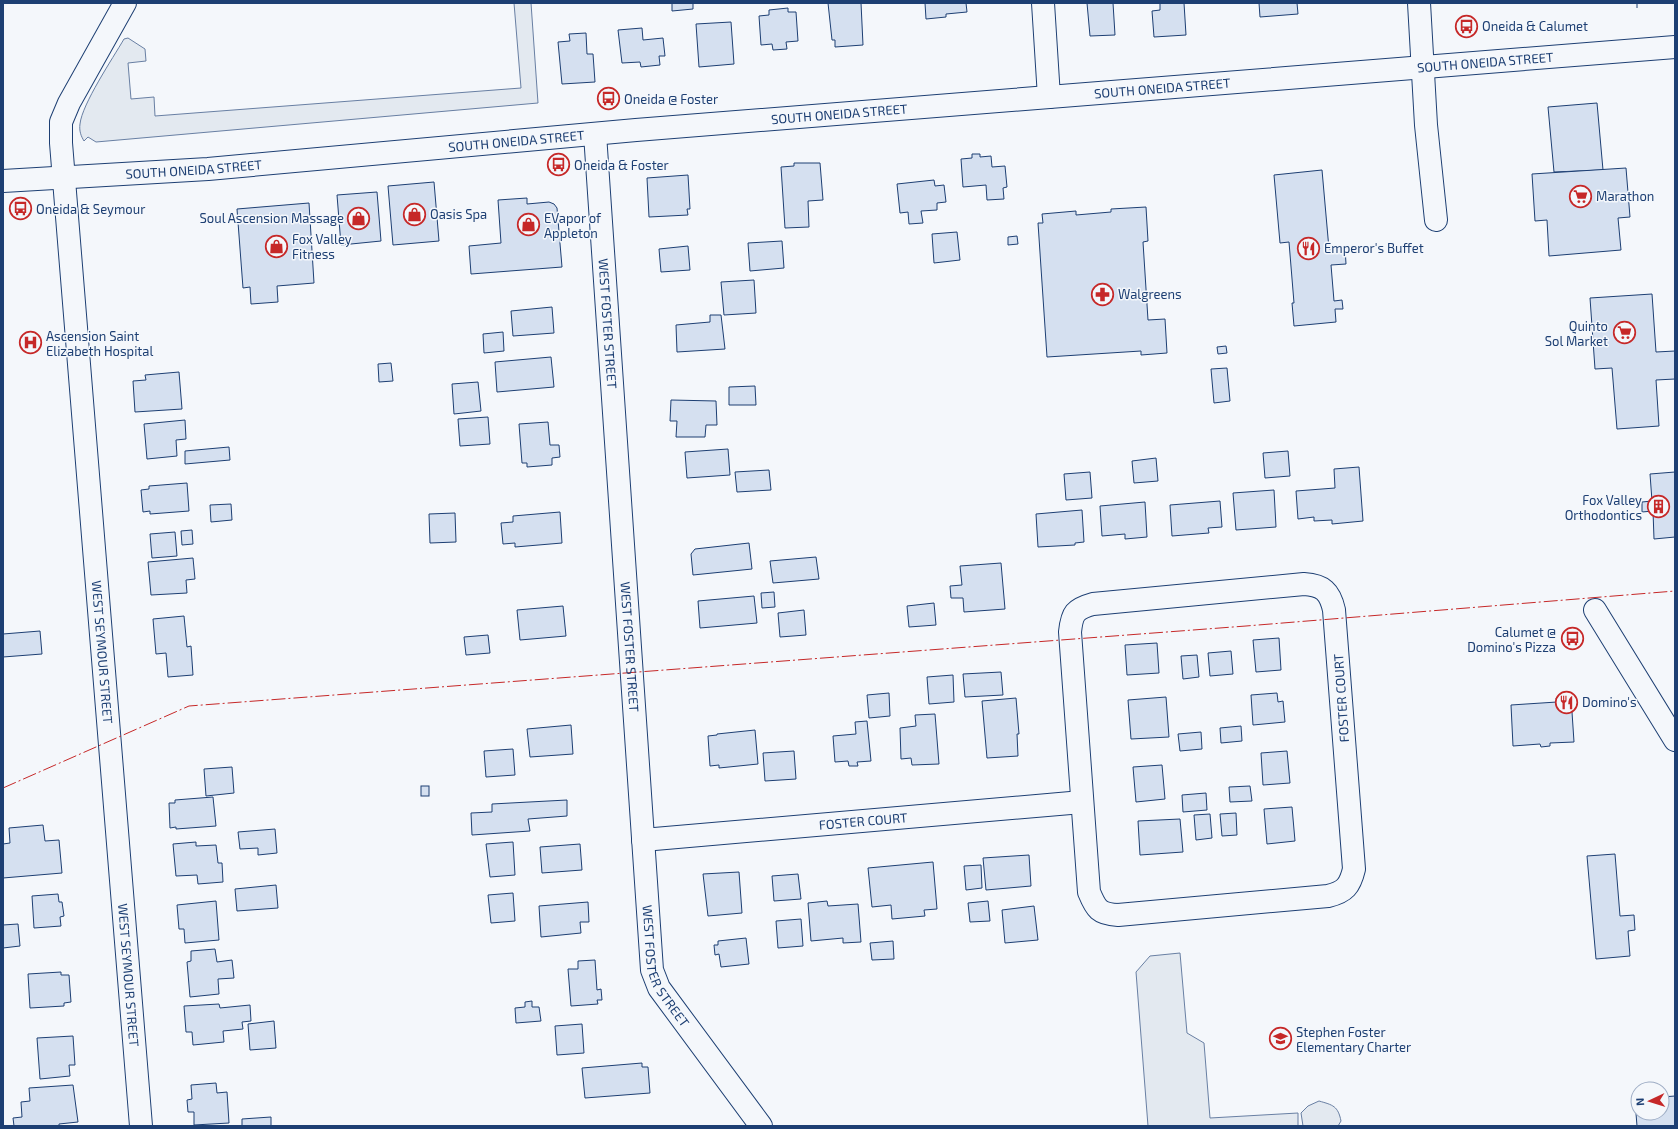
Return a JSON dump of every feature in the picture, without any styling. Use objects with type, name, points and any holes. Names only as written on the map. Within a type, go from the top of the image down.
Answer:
[{"type":"street","name":"WEST SEYMOUR STREET","points":[[125,3],[69,103],[62,122],[63,177],[140,1126]]},
{"type":"street","points":[[1043,3],[1049,97]]},
{"type":"street","points":[[1419,3],[1426,125],[1436,220]]},
{"type":"street","name":"SOUTH ONEIDA STREET","points":[[3,181],[208,169],[595,134],[1675,47]]},
{"type":"street","name":"WEST FOSTER STREET","points":[[595,134],[652,970],[659,988],[761,1126]]},
{"type":"street","name":"FOSTER COURT","points":[[1304,584],[1315,585],[1325,591],[1331,599],[1334,610],[1354,869],[1351,881],[1338,894],[1118,915],[1107,914],[1098,910],[1089,892],[1082,802],[1070,632],[1071,621],[1075,613],[1082,607],[1093,604],[1304,584]]},
{"type":"street","points":[[1595,610],[1675,740]]},
{"type":"street","name":"FOSTER COURT","points":[[644,840],[1082,802]]},
{"type":"shaded area","points":[[514,3],[531,3],[538,103],[96,142],[88,137],[84,141],[80,133],[82,115],[92,93],[124,39],[128,38],[145,49],[146,61],[128,63],[131,99],[154,97],[155,116],[521,88]]},
{"type":"shaded area","points":[[1180,953],[1187,1033],[1204,1043],[1210,1118],[1298,1113],[1298,1126],[1148,1126],[1136,972],[1150,956]]},
{"type":"shaded area","points":[[1319,1101],[1331,1105],[1336,1109],[1341,1121],[1338,1126],[1303,1126],[1301,1113],[1308,1106]]},
{"type":"building","points":[[672,3],[693,3],[693,9],[672,11]]},
{"type":"building","points":[[828,3],[861,3],[863,45],[835,47],[835,40],[832,40]]},
{"type":"building","points":[[925,3],[966,3],[967,12],[946,14],[946,17],[926,19]]},
{"type":"building","points":[[1087,3],[1113,3],[1115,35],[1090,36]]},
{"type":"building","points":[[1160,3],[1184,3],[1186,35],[1154,37],[1152,11],[1160,10]]},
{"type":"building","points":[[1259,3],[1297,3],[1298,14],[1260,17]]},
{"type":"building","points":[[788,8],[788,12],[796,12],[798,41],[786,42],[787,49],[773,50],[772,44],[761,45],[759,16],[769,15],[769,10]]},
{"type":"building","points":[[731,22],[734,64],[699,67],[696,24]]},
{"type":"building","points":[[642,28],[643,40],[663,38],[665,56],[659,56],[660,65],[641,67],[640,62],[622,63],[618,30]]},
{"type":"building","points":[[586,33],[587,54],[593,54],[595,82],[562,84],[558,42],[570,41],[569,34]]},
{"type":"building","points":[[1597,103],[1603,170],[1554,172],[1548,107]]},
{"type":"building","points":[[972,154],[980,154],[980,157],[991,156],[992,167],[1005,166],[1007,187],[1003,188],[1004,199],[987,200],[986,185],[963,187],[961,159],[972,158]]},
{"type":"building","points":[[794,163],[820,163],[823,200],[808,201],[809,227],[785,228],[781,167],[794,166]]},
{"type":"building","name":"Marathon","points":[[1626,168],[1630,217],[1618,218],[1621,250],[1549,256],[1547,220],[1535,221],[1532,174]]},
{"type":"building","name":"Emperor's Buffet","points":[[1322,170],[1329,249],[1345,248],[1346,264],[1331,265],[1334,301],[1342,300],[1343,309],[1335,309],[1336,322],[1294,326],[1292,303],[1294,303],[1289,242],[1280,243],[1274,175]]},
{"type":"building","points":[[688,175],[690,209],[687,209],[688,215],[649,217],[647,178]]},
{"type":"building","points":[[934,180],[935,186],[944,185],[946,202],[937,203],[937,210],[921,211],[923,223],[909,224],[908,212],[900,213],[897,184]]},
{"type":"building","name":"Oasis Spa","points":[[434,182],[439,241],[393,245],[388,186]]},
{"type":"building","name":"Soul Ascension Massage","points":[[377,192],[381,241],[341,245],[337,195]]},
{"type":"building","name":"EVapor of Appleton","points":[[527,198],[527,204],[549,202],[554,204],[557,208],[562,267],[471,274],[469,246],[501,243],[498,200]]},
{"type":"building","name":"Fox Valley Fitness","points":[[309,203],[314,283],[277,286],[278,302],[251,304],[250,287],[243,288],[237,209]]},
{"type":"building","name":"Walgreens","points":[[1146,207],[1148,241],[1143,242],[1148,320],[1165,319],[1167,353],[1141,355],[1141,351],[1047,357],[1038,223],[1043,223],[1042,214],[1076,211],[1076,215],[1111,212],[1111,209]]},
{"type":"building","points":[[957,232],[960,260],[934,263],[932,234]]},
{"type":"building","points":[[1017,236],[1018,244],[1008,245],[1008,237]]},
{"type":"building","points":[[782,241],[784,268],[750,271],[748,243]]},
{"type":"building","points":[[688,246],[690,270],[661,272],[659,249]]},
{"type":"building","points":[[754,280],[756,313],[724,315],[721,282]]},
{"type":"building","points":[[1652,294],[1656,352],[1675,351],[1675,379],[1656,380],[1659,426],[1617,429],[1612,368],[1595,369],[1590,298]]},
{"type":"building","points":[[552,307],[554,333],[513,336],[511,311]]},
{"type":"building","points":[[710,315],[721,315],[725,349],[677,352],[676,325],[710,322]]},
{"type":"building","points":[[503,332],[504,351],[484,353],[483,334]]},
{"type":"building","points":[[1226,346],[1227,353],[1218,354],[1217,347]]},
{"type":"building","points":[[551,357],[554,387],[497,392],[495,362]]},
{"type":"building","points":[[391,363],[393,381],[379,382],[378,364]]},
{"type":"building","points":[[1227,368],[1230,401],[1214,403],[1211,369]]},
{"type":"building","points":[[179,372],[182,409],[135,412],[133,381],[146,380],[145,375]]},
{"type":"building","points":[[478,382],[481,411],[454,414],[452,384]]},
{"type":"building","points":[[755,386],[756,405],[729,405],[729,387]]},
{"type":"building","points":[[671,400],[716,401],[717,425],[706,425],[705,437],[676,437],[677,421],[670,421]]},
{"type":"building","points":[[488,417],[490,444],[460,446],[458,419]]},
{"type":"building","points":[[185,420],[186,439],[176,440],[177,456],[147,459],[144,424]]},
{"type":"building","points":[[548,422],[550,445],[559,445],[560,457],[552,458],[552,465],[527,467],[527,463],[522,463],[519,424]]},
{"type":"building","points":[[229,447],[230,460],[185,464],[185,451]]},
{"type":"building","points":[[728,449],[730,475],[687,478],[685,452]]},
{"type":"building","points":[[1288,451],[1290,476],[1265,478],[1263,453]]},
{"type":"building","points":[[1156,458],[1158,481],[1134,483],[1132,461]]},
{"type":"building","points":[[1359,467],[1363,521],[1332,524],[1332,520],[1314,521],[1314,517],[1298,519],[1296,491],[1335,488],[1334,469]]},
{"type":"building","points":[[769,470],[771,490],[737,492],[735,472]]},
{"type":"building","points":[[1090,472],[1092,498],[1066,500],[1064,474]]},
{"type":"building","name":"Fox Valley Orthodontics","points":[[1675,472],[1675,537],[1654,539],[1653,511],[1642,512],[1642,502],[1652,501],[1650,474]]},
{"type":"building","points":[[187,483],[189,511],[150,514],[150,511],[143,512],[141,490],[149,489],[149,486]]},
{"type":"building","points":[[1274,490],[1276,527],[1236,530],[1233,493]]},
{"type":"building","points":[[1220,501],[1222,527],[1208,528],[1209,533],[1172,536],[1170,505]]},
{"type":"building","points":[[1145,502],[1147,537],[1125,539],[1125,534],[1102,536],[1100,506]]},
{"type":"building","points":[[231,504],[232,520],[211,522],[210,505]]},
{"type":"building","points":[[1082,510],[1084,542],[1075,543],[1075,545],[1038,547],[1036,514]]},
{"type":"building","points":[[560,512],[562,543],[515,547],[515,543],[503,544],[501,523],[513,522],[513,516]]},
{"type":"building","points":[[455,513],[456,542],[430,543],[429,514]]},
{"type":"building","points":[[192,530],[193,544],[182,545],[181,531]]},
{"type":"building","points":[[175,532],[177,556],[152,558],[150,534]]},
{"type":"building","points":[[749,543],[752,569],[693,575],[691,554],[695,549]]},
{"type":"building","points":[[816,557],[819,579],[773,583],[770,561]]},
{"type":"building","points":[[193,558],[195,579],[186,580],[187,593],[151,595],[148,562]]},
{"type":"building","points":[[1001,563],[1005,609],[964,612],[963,598],[951,598],[950,586],[962,585],[960,566]]},
{"type":"building","points":[[774,592],[775,607],[762,608],[761,593]]},
{"type":"building","points":[[754,596],[757,623],[700,628],[698,601]]},
{"type":"building","points":[[934,603],[936,625],[909,627],[907,606]]},
{"type":"building","points":[[563,606],[566,636],[520,640],[517,610]]},
{"type":"building","points":[[804,610],[806,635],[780,637],[778,613]]},
{"type":"building","points":[[184,616],[187,647],[191,646],[193,675],[168,677],[166,653],[156,654],[153,619]]},
{"type":"building","points":[[40,631],[42,654],[3,657],[3,634]]},
{"type":"building","points":[[488,635],[490,653],[466,655],[464,637]]},
{"type":"building","points":[[1279,638],[1281,670],[1256,672],[1253,640]]},
{"type":"building","points":[[1157,643],[1159,673],[1127,675],[1125,645]]},
{"type":"building","points":[[1231,651],[1233,674],[1210,676],[1208,653]]},
{"type":"building","points":[[1197,655],[1199,677],[1183,679],[1181,656]]},
{"type":"building","points":[[1001,672],[1003,695],[965,697],[963,674]]},
{"type":"building","points":[[953,675],[954,702],[929,704],[927,677]]},
{"type":"building","points":[[889,693],[890,716],[869,718],[867,695]]},
{"type":"building","points":[[1277,693],[1278,702],[1283,701],[1285,722],[1253,725],[1251,695]]},
{"type":"building","points":[[1166,697],[1169,737],[1131,739],[1128,700]]},
{"type":"building","points":[[1571,697],[1574,742],[1550,743],[1550,746],[1541,747],[1540,744],[1513,746],[1511,705],[1557,702],[1556,698]]},
{"type":"building","points":[[1016,698],[1019,734],[1017,734],[1018,756],[987,758],[982,701]]},
{"type":"building","points":[[935,714],[939,764],[912,765],[911,758],[901,759],[900,728],[916,726],[915,715]]},
{"type":"building","points":[[867,721],[871,761],[857,762],[858,766],[849,766],[848,761],[835,762],[833,736],[856,734],[855,722]]},
{"type":"building","points":[[571,725],[573,754],[530,757],[527,729]]},
{"type":"building","points":[[1241,726],[1242,741],[1221,743],[1220,728]]},
{"type":"building","points":[[755,730],[758,764],[719,768],[719,765],[710,766],[708,736]]},
{"type":"building","points":[[1201,732],[1202,749],[1180,751],[1178,734]]},
{"type":"building","points":[[513,749],[515,775],[486,777],[484,751]]},
{"type":"building","points":[[794,751],[796,779],[765,781],[763,753]]},
{"type":"building","points":[[1287,751],[1290,783],[1263,785],[1261,753]]},
{"type":"building","points":[[1162,765],[1165,799],[1136,802],[1133,767]]},
{"type":"building","points":[[232,767],[234,793],[206,796],[204,769]]},
{"type":"building","points":[[421,786],[429,786],[429,796],[421,796]]},
{"type":"building","points":[[1250,786],[1252,801],[1230,802],[1229,787]]},
{"type":"building","points":[[1206,793],[1207,810],[1183,812],[1182,795]]},
{"type":"building","points":[[213,797],[216,826],[176,829],[176,827],[170,828],[169,803],[175,803],[175,800]]},
{"type":"building","points":[[567,800],[567,816],[528,819],[530,831],[472,835],[471,813],[492,812],[492,804]]},
{"type":"building","points":[[1292,807],[1295,841],[1267,844],[1264,809]]},
{"type":"building","points":[[1236,813],[1237,835],[1222,836],[1220,814]]},
{"type":"building","points":[[1210,814],[1212,838],[1196,840],[1194,815]]},
{"type":"building","points":[[1180,819],[1183,852],[1140,855],[1138,821]]},
{"type":"building","points":[[43,825],[45,841],[59,840],[62,873],[3,878],[3,844],[10,843],[9,828]]},
{"type":"building","points":[[275,829],[277,853],[258,855],[258,848],[240,849],[238,832]]},
{"type":"building","points":[[196,842],[196,846],[216,845],[218,863],[222,863],[223,882],[198,884],[197,875],[176,876],[173,844]]},
{"type":"building","points":[[513,842],[515,875],[490,877],[486,844]]},
{"type":"building","points":[[580,844],[582,870],[542,873],[540,847]]},
{"type":"building","points":[[1615,854],[1620,916],[1634,915],[1635,930],[1628,931],[1630,956],[1596,959],[1587,856]]},
{"type":"building","points":[[1029,855],[1031,886],[986,890],[983,858]]},
{"type":"building","points":[[933,862],[937,909],[924,910],[925,916],[892,919],[891,905],[872,907],[868,868]]},
{"type":"building","points":[[981,865],[982,888],[966,890],[964,866]]},
{"type":"building","points":[[739,872],[742,913],[708,916],[703,874]]},
{"type":"building","points":[[798,874],[801,899],[774,901],[772,876]]},
{"type":"building","points":[[276,885],[278,908],[237,911],[235,889]]},
{"type":"building","points":[[513,893],[515,921],[491,923],[488,895]]},
{"type":"building","points":[[58,894],[59,902],[62,902],[64,916],[60,917],[61,926],[34,928],[32,896]]},
{"type":"building","points":[[216,901],[219,940],[185,943],[184,929],[179,929],[177,905]]},
{"type":"building","points":[[827,901],[828,906],[858,904],[861,942],[843,943],[843,938],[811,941],[808,903]]},
{"type":"building","points":[[988,901],[990,921],[970,922],[968,903]]},
{"type":"building","points":[[588,902],[589,922],[580,922],[581,933],[541,937],[539,906]]},
{"type":"building","points":[[1034,906],[1038,940],[1005,943],[1002,910]]},
{"type":"building","points":[[801,919],[803,946],[778,948],[776,921]]},
{"type":"building","points":[[18,924],[20,946],[3,948],[3,925]]},
{"type":"building","points":[[746,938],[749,964],[721,967],[719,954],[715,955],[714,945],[718,945],[718,941]]},
{"type":"building","points":[[893,941],[894,959],[872,960],[870,943]]},
{"type":"building","points":[[215,949],[217,962],[232,960],[234,978],[218,979],[219,994],[190,997],[187,962],[191,961],[191,951]]},
{"type":"building","points":[[595,960],[597,990],[601,989],[602,1000],[597,1000],[598,1004],[571,1006],[568,969],[578,969],[578,961]]},
{"type":"building","points":[[61,972],[61,975],[69,975],[71,1002],[64,1003],[64,1006],[30,1008],[28,974]]},
{"type":"building","points":[[532,1001],[532,1007],[539,1007],[541,1021],[516,1023],[515,1008],[525,1007],[525,1002]]},
{"type":"building","points":[[219,1004],[220,1008],[250,1005],[251,1021],[242,1022],[243,1029],[223,1031],[224,1042],[193,1045],[192,1032],[186,1032],[184,1006]]},
{"type":"building","points":[[274,1021],[276,1048],[250,1050],[248,1024]]},
{"type":"building","points":[[582,1024],[584,1053],[557,1055],[555,1026]]},
{"type":"building","points":[[73,1036],[75,1065],[69,1065],[70,1076],[40,1079],[37,1038]]},
{"type":"building","points":[[642,1063],[642,1067],[648,1067],[650,1093],[585,1098],[582,1068]]},
{"type":"building","points":[[216,1083],[217,1093],[227,1092],[229,1123],[194,1125],[194,1112],[188,1112],[187,1100],[192,1099],[191,1085]]},
{"type":"building","points":[[73,1085],[78,1122],[59,1124],[59,1126],[14,1126],[13,1118],[22,1117],[21,1102],[30,1101],[29,1088]]},
{"type":"building","points":[[1670,1096],[1675,1096],[1675,1126],[1637,1126],[1637,1121],[1670,1121]]},
{"type":"building","points":[[271,1117],[271,1126],[242,1126],[242,1119]]},
{"type":"fence","points":[[1637,3],[1637,8]]},
{"type":"power","points":[[3,788],[189,706],[1246,626],[1675,591]]},
{"type":"place","name":"Oneida & Calumet","points":[[1466,26]]},
{"type":"place","name":"Oneida @ Foster","points":[[608,99]]},
{"type":"place","name":"Oneida & Foster","points":[[558,165]]},
{"type":"place","name":"Marathon","points":[[1581,196]]},
{"type":"place","name":"Oneida & Seymour","points":[[21,209]]},
{"type":"place","name":"Oasis Spa","points":[[414,214]]},
{"type":"place","name":"Soul Ascension Massage","points":[[359,218]]},
{"type":"place","name":"EVapor of Appleton","points":[[529,225]]},
{"type":"place","name":"Fox Valley Fitness","points":[[276,246]]},
{"type":"place","name":"Emperor's Buffet","points":[[1309,248]]},
{"type":"place","name":"Walgreens","points":[[1103,294]]},
{"type":"place","name":"Quinto Sol Market","points":[[1624,333]]},
{"type":"place","name":"Ascension Saint Elizabeth Hospital","points":[[30,343]]},
{"type":"place","name":"Fox Valley Orthodontics","points":[[1658,507]]},
{"type":"place","name":"Calumet @ Domino's Pizza","points":[[1572,639]]},
{"type":"place","name":"Domino's","points":[[1567,702]]},
{"type":"place","name":"Stephen Foster Elementary Charter","points":[[1280,1039]]}]
